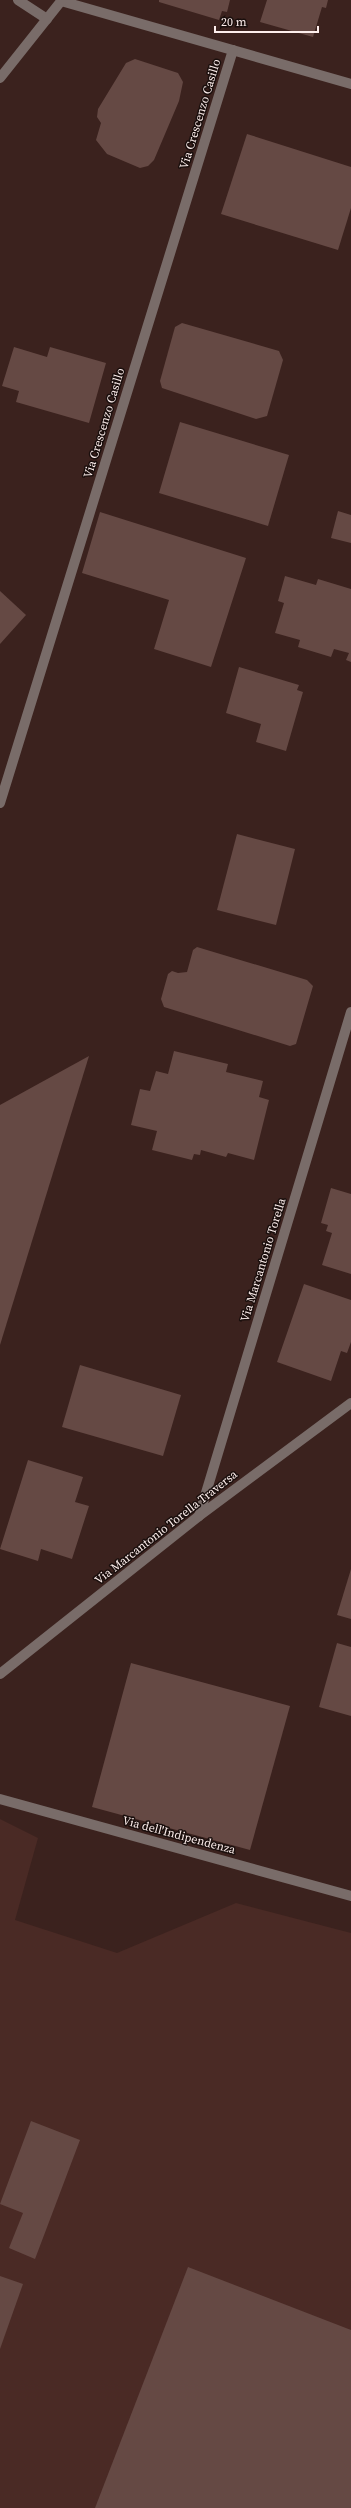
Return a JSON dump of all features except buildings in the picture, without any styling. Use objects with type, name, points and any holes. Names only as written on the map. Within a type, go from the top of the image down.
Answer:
[{"type":"street","points":[[18,0],[47,19]]},
{"type":"street","points":[[0,78],[62,1],[351,84]]},
{"type":"street","name":"Via Crescenzo Casillo","points":[[0,803],[233,50]]},
{"type":"street","name":"Via Marcantonio Torella","points":[[199,1516],[351,1012]]},
{"type":"street","name":"Via Marcantonio Torella Traversa","points":[[0,1674],[199,1516],[351,1403]]},
{"type":"street","name":"Via dell'Indipendenza","points":[[0,1799],[351,1896]]},
{"type":"shaded area","points":[[0,1819],[38,1838],[15,1920],[117,1953],[236,1903],[351,1933],[351,2508],[0,2508]]}]
